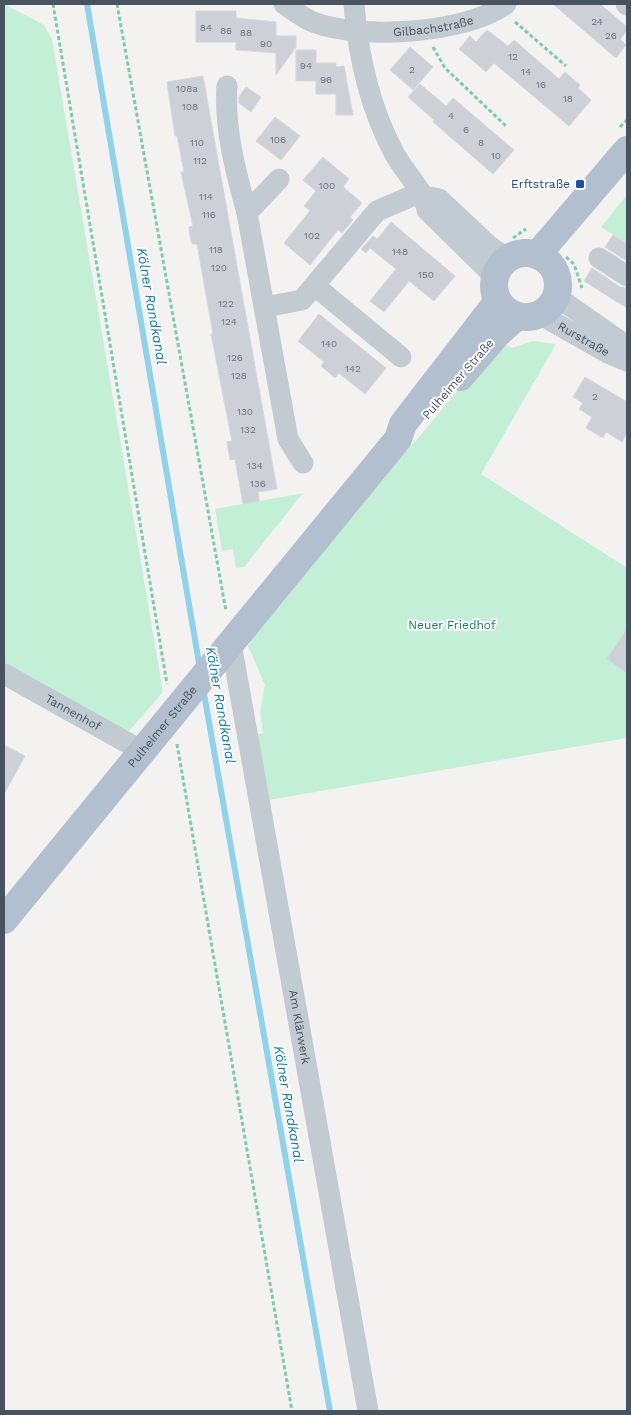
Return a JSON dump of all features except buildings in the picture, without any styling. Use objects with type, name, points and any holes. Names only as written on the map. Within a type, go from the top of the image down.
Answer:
[{"type":"main road","points":[[551,259],[627,150]]},
{"type":"main road","points":[[551,259],[627,174]]},
{"type":"main road","points":[[527,253],[551,259],[559,287],[519,294],[527,253]]},
{"type":"main road","name":"Pulheimer Straße","points":[[4,920],[142,751],[170,703],[229,630],[398,439],[403,424],[519,294]]},
{"type":"street","points":[[354,4],[364,74],[376,115],[402,168],[422,194],[427,210],[519,294]]},
{"type":"street","name":"Gilbachstraße","points":[[290,6],[313,22],[357,31],[423,29],[464,23],[482,18],[502,6]]},
{"type":"street","points":[[227,86],[225,108],[238,177],[248,214],[288,439],[302,463]]},
{"type":"street","points":[[248,214],[279,179]]},
{"type":"street","points":[[265,307],[302,300],[377,211],[422,194]]},
{"type":"street","points":[[600,258],[627,276]]},
{"type":"street","points":[[315,286],[401,357]]},
{"type":"street","name":"Rurstraße","points":[[519,294],[617,339],[627,349]]},
{"type":"street","name":"Rurstraße","points":[[519,294],[608,353],[627,361]]},
{"type":"street","name":"Am Klärwerk","points":[[229,630],[368,1411]]},
{"type":"street","name":"Tannenhof","points":[[4,674],[142,751]]},
{"type":"path","points":[[53,4],[170,703],[292,1411]]},
{"type":"path","points":[[117,4],[229,630]]},
{"type":"path","points":[[502,6],[566,66]]},
{"type":"path","points":[[423,29],[444,68],[506,126]]},
{"type":"path","points":[[551,259],[574,264],[584,295]]},
{"type":"green space","points":[[4,4],[44,25],[52,39],[163,692],[129,731],[121,730],[4,665]]},
{"type":"green space","points":[[627,195],[627,244],[601,227]]},
{"type":"green space","name":"Neuer Friedhof","points":[[499,341],[512,348],[533,341],[556,344],[481,474],[627,568],[627,738],[263,801],[254,735],[263,733],[260,711],[265,685],[248,646],[255,633],[356,506],[420,436]]},
{"type":"green space","points":[[303,493],[244,567],[236,568],[233,549],[222,551],[215,509]]},
{"type":"waterway","name":"Kölner Randkanal","points":[[87,4],[200,669]]},
{"type":"waterway","name":"Kölner Randkanal","points":[[203,688],[330,1411]]},
{"type":"place","name":"Erftstraße","points":[[580,184]]}]
